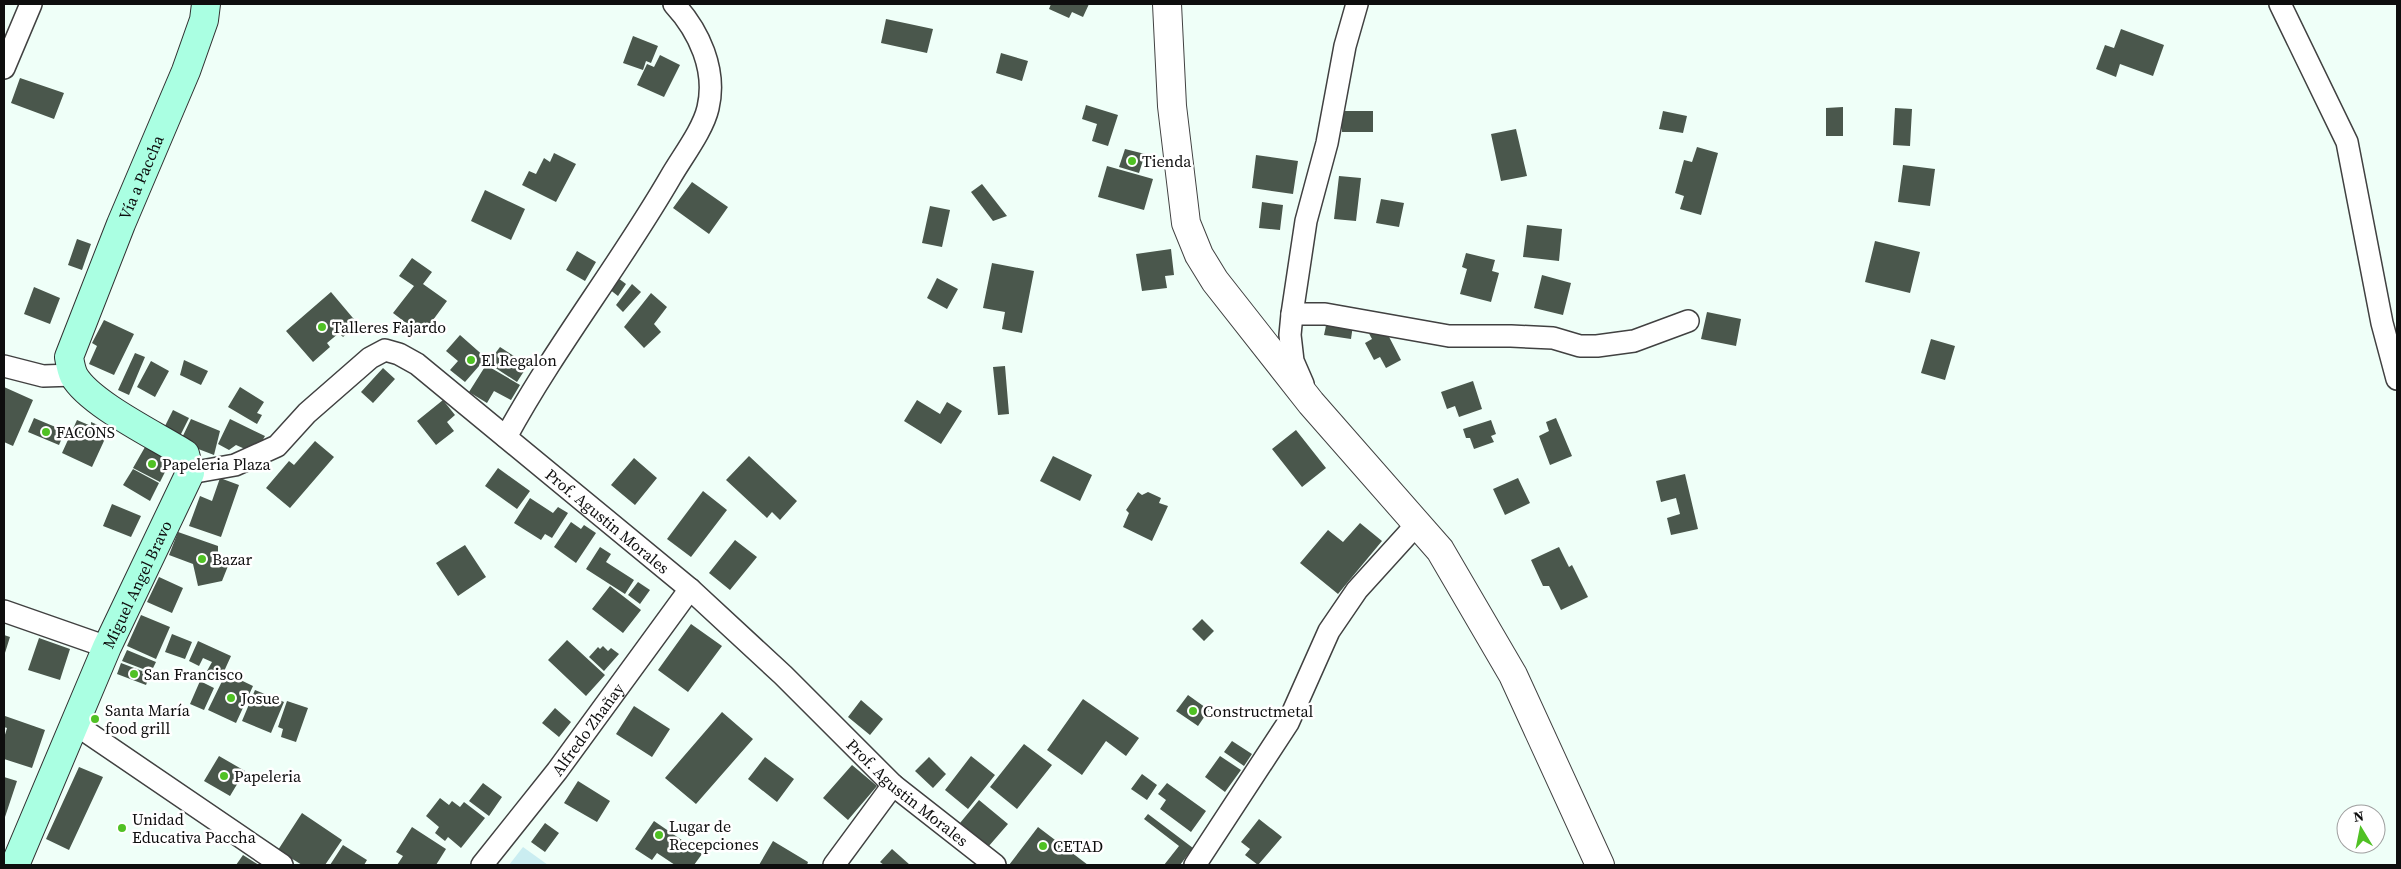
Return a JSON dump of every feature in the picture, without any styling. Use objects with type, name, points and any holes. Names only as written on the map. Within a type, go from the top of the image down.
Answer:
[{"type":"main road","name":"Vía a Paccha","points":[[72,363],[186,70],[204,20],[206,4]]},
{"type":"main road","points":[[72,363],[81,385],[103,403],[185,454],[190,473]]},
{"type":"main road","name":"Miguel Angel Bravo","points":[[15,865],[107,647],[190,473]]},
{"type":"street","points":[[4,68],[30,4]]},
{"type":"street","points":[[506,437],[526,400],[650,214],[704,118],[710,91],[708,67],[701,44],[674,4]]},
{"type":"street","points":[[1167,4],[1172,106],[1186,223],[1199,255],[1215,282],[1311,403],[1416,525],[1440,550],[1513,675],[1600,865]]},
{"type":"street","points":[[1311,403],[1293,361],[1290,335],[1292,314],[1306,221],[1327,143],[1345,46],[1357,4]]},
{"type":"street","points":[[2280,4],[2347,142],[2382,322],[2397,379]]},
{"type":"street","points":[[1292,314],[1325,314],[1449,336],[1553,338],[1580,346],[1597,346],[1634,341],[1688,321]]},
{"type":"street","name":"Prof. Agustin Morales","points":[[190,473],[235,465],[277,446],[307,414],[370,358],[385,350],[399,354],[417,364],[690,589],[783,675],[893,785],[995,865]]},
{"type":"street","points":[[4,366],[43,376],[72,363]]},
{"type":"street","points":[[1195,865],[1288,723],[1333,624],[1356,590],[1416,525]]},
{"type":"street","name":"Alfredo Zhañay","points":[[482,865],[556,770],[690,589]]},
{"type":"street","points":[[4,611],[107,647]]},
{"type":"street","points":[[75,724],[282,865]]},
{"type":"street","points":[[834,865],[893,785]]},
{"type":"shaded area","points":[[523,847],[548,865],[509,865]]},
{"type":"building","points":[[1051,4],[1089,4],[1083,17],[1072,12],[1069,18],[1049,9]]},
{"type":"building","points":[[886,19],[933,29],[927,53],[881,43]]},
{"type":"building","points":[[2121,29],[2164,45],[2153,76],[2120,64],[2116,77],[2096,69],[2105,45],[2114,48]]},
{"type":"building","points":[[633,36],[658,46],[651,63],[646,61],[643,70],[623,63]]},
{"type":"building","points":[[1001,53],[1028,61],[1022,81],[996,73]]},
{"type":"building","points":[[660,55],[680,65],[664,97],[637,85],[647,64],[654,67]]},
{"type":"building","points":[[20,78],[64,93],[54,119],[11,103]]},
{"type":"building","points":[[1086,105],[1118,115],[1108,146],[1092,141],[1097,124],[1082,119]]},
{"type":"building","points":[[1843,107],[1843,136],[1826,136],[1826,108]]},
{"type":"building","points":[[1895,108],[1912,109],[1910,146],[1893,145]]},
{"type":"building","points":[[1342,111],[1373,111],[1373,132],[1342,132]]},
{"type":"building","points":[[1663,111],[1687,116],[1683,133],[1659,129]]},
{"type":"building","points":[[1516,129],[1527,176],[1501,181],[1491,134]]},
{"type":"building","points":[[1697,147],[1718,153],[1701,215],[1680,209],[1684,196],[1675,193],[1684,160],[1692,162]]},
{"type":"building","name":"Tienda","points":[[1125,149],[1145,154],[1139,173],[1119,167]]},
{"type":"building","points":[[554,153],[576,164],[556,202],[522,185],[529,171],[536,174],[544,158],[550,162]]},
{"type":"building","points":[[1256,155],[1298,161],[1293,194],[1252,188]]},
{"type":"building","points":[[1903,165],[1935,169],[1930,206],[1898,202]]},
{"type":"building","points":[[1107,166],[1153,179],[1144,210],[1098,197]]},
{"type":"building","points":[[1339,176],[1361,178],[1356,221],[1334,219]]},
{"type":"building","points":[[692,182],[728,207],[709,234],[673,208]]},
{"type":"building","points":[[982,184],[1007,216],[993,221],[971,192]]},
{"type":"building","points":[[485,190],[525,209],[511,240],[471,221]]},
{"type":"building","points":[[1381,199],[1404,203],[1399,227],[1376,223]]},
{"type":"building","points":[[1262,202],[1283,205],[1280,230],[1259,228]]},
{"type":"building","points":[[930,206],[950,210],[942,247],[922,243]]},
{"type":"building","points":[[1527,225],[1562,229],[1559,261],[1523,257]]},
{"type":"building","points":[[77,239],[91,244],[82,270],[68,265]]},
{"type":"building","points":[[1875,241],[1920,252],[1910,293],[1865,282]]},
{"type":"building","points":[[1171,249],[1174,275],[1165,276],[1167,288],[1142,291],[1136,254]]},
{"type":"building","points":[[577,251],[596,262],[585,281],[566,270]]},
{"type":"building","points":[[1466,253],[1495,260],[1492,271],[1499,273],[1491,302],[1460,294],[1467,269],[1462,267]]},
{"type":"building","points":[[412,258],[432,272],[423,284],[447,301],[422,335],[393,313],[414,286],[399,276]]},
{"type":"building","points":[[992,263],[1034,271],[1022,333],[1002,329],[1005,312],[983,308]]},
{"type":"building","points":[[1542,275],[1571,283],[1563,315],[1534,308]]},
{"type":"building","points":[[618,278],[626,284],[618,296],[609,289]]},
{"type":"building","points":[[937,278],[958,289],[947,309],[927,298]]},
{"type":"building","points":[[632,284],[641,292],[623,312],[616,305]]},
{"type":"building","points":[[34,287],[60,298],[50,324],[24,314]]},
{"type":"building","name":"Talleres Fajardo","points":[[331,292],[358,324],[343,337],[339,333],[327,343],[330,347],[313,362],[286,331]]},
{"type":"building","points":[[651,293],[667,307],[654,324],[661,332],[644,348],[624,327]]},
{"type":"building","points":[[1707,312],[1741,319],[1736,346],[1701,339]]},
{"type":"building","points":[[104,320],[134,334],[114,375],[89,364],[97,346],[92,343]]},
{"type":"building","points":[[1327,321],[1353,325],[1351,339],[1324,335]]},
{"type":"building","points":[[1366,328],[1386,331],[1401,360],[1386,368],[1380,357],[1374,360],[1365,343],[1372,339]]},
{"type":"building","name":"El Regalon","points":[[460,335],[486,358],[465,382],[450,370],[458,361],[446,351]]},
{"type":"building","points":[[1931,339],[1955,346],[1945,380],[1921,373]]},
{"type":"building","points":[[500,347],[528,365],[517,382],[488,363]]},
{"type":"building","points":[[135,353],[145,357],[129,395],[118,390]]},
{"type":"building","points":[[184,360],[208,371],[201,385],[180,375]]},
{"type":"building","points":[[151,361],[169,371],[155,397],[137,387]]},
{"type":"building","points":[[486,365],[520,385],[511,400],[494,391],[487,403],[469,392]]},
{"type":"building","points":[[1005,366],[1009,414],[998,415],[993,367]]},
{"type":"building","points":[[383,368],[395,379],[373,403],[361,392]]},
{"type":"building","points":[[1473,381],[1482,409],[1459,417],[1455,406],[1447,409],[1441,392]]},
{"type":"building","points":[[4,387],[33,400],[13,446],[4,442]]},
{"type":"building","points":[[240,387],[264,402],[257,413],[262,415],[257,424],[228,407]]},
{"type":"building","points":[[443,400],[455,415],[447,422],[454,431],[436,445],[417,421]]},
{"type":"building","points":[[917,400],[940,414],[947,402],[962,411],[941,444],[904,421]]},
{"type":"building","points":[[173,410],[189,418],[180,436],[164,428]]},
{"type":"building","name":"FACONS","points":[[34,418],[65,431],[59,445],[28,432]]},
{"type":"building","points":[[1556,418],[1572,456],[1550,465],[1539,436],[1549,431],[1546,422]]},
{"type":"building","points":[[191,419],[220,431],[214,455],[180,442]]},
{"type":"building","points":[[230,419],[265,436],[257,450],[245,449],[236,445],[229,450],[218,444]]},
{"type":"building","points":[[77,420],[91,426],[91,422],[109,430],[92,467],[62,453]]},
{"type":"building","points":[[1491,420],[1496,434],[1491,436],[1494,442],[1474,449],[1470,438],[1466,438],[1463,429]]},
{"type":"building","points":[[1296,430],[1326,468],[1302,487],[1272,449]]},
{"type":"building","points":[[315,441],[334,457],[290,508],[266,488],[289,461],[294,465]]},
{"type":"building","name":"Papeleria Plaza","points":[[145,447],[171,460],[160,482],[133,468]]},
{"type":"building","points":[[749,456],[797,501],[780,520],[772,512],[767,518],[726,480]]},
{"type":"building","points":[[1053,456],[1092,475],[1080,501],[1040,481]]},
{"type":"building","points":[[634,458],[657,478],[635,505],[611,485]]},
{"type":"building","points":[[498,468],[530,491],[517,509],[485,486]]},
{"type":"building","points":[[133,469],[159,483],[150,501],[123,485]]},
{"type":"building","points":[[1685,474],[1698,529],[1671,535],[1667,518],[1680,514],[1676,498],[1661,502],[1656,481]]},
{"type":"building","points":[[220,478],[239,485],[221,537],[189,526],[200,496],[212,501]]},
{"type":"building","points":[[1518,478],[1530,503],[1505,515],[1493,489]]},
{"type":"building","points":[[703,491],[727,510],[691,557],[667,539]]},
{"type":"building","points":[[1138,492],[1142,495],[1148,492],[1161,498],[1159,503],[1168,506],[1152,541],[1123,527],[1129,513],[1126,510]]},
{"type":"building","points":[[530,498],[553,513],[558,507],[568,513],[552,538],[545,534],[541,540],[514,523]]},
{"type":"building","points":[[112,504],[141,516],[131,537],[103,526]]},
{"type":"building","points":[[571,522],[581,529],[584,525],[596,533],[576,563],[554,547]]},
{"type":"building","points":[[1360,523],[1382,541],[1338,594],[1300,563],[1328,530],[1343,542]]},
{"type":"building","name":"Bazar","points":[[178,532],[218,546],[218,555],[228,566],[222,581],[198,586],[193,564],[169,555]]},
{"type":"building","points":[[735,540],[757,557],[730,590],[709,573]]},
{"type":"building","points":[[465,545],[486,577],[458,596],[436,563]]},
{"type":"building","points":[[600,547],[611,554],[606,562],[634,580],[625,594],[586,569]]},
{"type":"building","points":[[1559,547],[1569,567],[1572,565],[1588,597],[1561,610],[1549,586],[1543,586],[1531,560]]},
{"type":"building","points":[[159,577],[183,588],[172,613],[147,602]]},
{"type":"building","points":[[638,582],[650,590],[640,604],[628,595]]},
{"type":"building","points":[[610,586],[641,610],[623,633],[592,609]]},
{"type":"building","points":[[141,615],[170,627],[156,659],[127,646]]},
{"type":"building","points":[[1202,619],[1214,631],[1204,641],[1192,629]]},
{"type":"building","points":[[691,624],[722,646],[688,692],[658,670]]},
{"type":"building","points":[[172,634],[192,642],[185,659],[165,652]]},
{"type":"building","points":[[4,635],[10,637],[4,656]]},
{"type":"building","points":[[39,638],[70,649],[60,680],[28,670]]},
{"type":"building","points":[[567,640],[605,675],[586,696],[548,660]]},
{"type":"building","points":[[198,641],[231,656],[221,678],[207,671],[212,662],[203,658],[199,666],[189,661]]},
{"type":"building","points":[[603,646],[608,651],[611,648],[619,654],[604,671],[589,657],[598,647],[600,649]]},
{"type":"building","points":[[127,650],[156,662],[151,672],[122,661]]},
{"type":"building","name":"San Francisco","points":[[121,663],[150,674],[146,685],[117,674]]},
{"type":"building","name":"Josue","points":[[226,673],[253,686],[236,723],[208,710]]},
{"type":"building","points":[[200,681],[214,688],[204,710],[190,704]]},
{"type":"building","points":[[255,690],[284,702],[271,733],[242,721]]},
{"type":"building","name":"Constructmetal","points":[[1188,695],[1209,710],[1198,726],[1176,711]]},
{"type":"building","points":[[1083,699],[1139,738],[1126,756],[1106,741],[1082,775],[1047,750]]},
{"type":"building","points":[[861,700],[883,719],[870,735],[848,717]]},
{"type":"building","points":[[287,701],[308,708],[296,742],[281,737],[283,729],[278,727]]},
{"type":"building","points":[[634,706],[670,729],[652,757],[616,734]]},
{"type":"building","points":[[555,708],[571,722],[559,737],[542,723]]},
{"type":"building","points":[[722,712],[753,739],[696,804],[665,778]]},
{"type":"building","points":[[5,716],[45,730],[32,768],[4,759],[4,738],[7,728],[4,727]]},
{"type":"building","points":[[1232,741],[1252,754],[1244,766],[1224,752]]},
{"type":"building","points":[[1024,744],[1052,765],[1017,809],[990,787]]},
{"type":"building","name":"Papeleria","points":[[219,756],[245,771],[230,796],[204,781]]},
{"type":"building","points":[[971,756],[995,775],[968,809],[945,790]]},
{"type":"building","points":[[1220,756],[1241,770],[1225,792],[1205,777]]},
{"type":"building","points":[[765,757],[794,779],[777,802],[748,779]]},
{"type":"building","points":[[929,757],[946,774],[933,788],[915,771]]},
{"type":"building","points":[[852,765],[877,786],[848,820],[823,798]]},
{"type":"building","points":[[79,767],[103,777],[69,850],[46,839]]},
{"type":"building","points":[[1142,774],[1157,785],[1147,800],[1131,789]]},
{"type":"building","points":[[4,777],[17,781],[4,820]]},
{"type":"building","points":[[578,781],[610,801],[597,822],[564,803]]},
{"type":"building","points":[[483,783],[502,797],[489,816],[469,801]]},
{"type":"building","points":[[1167,783],[1206,811],[1191,832],[1160,809],[1166,800],[1158,794]]},
{"type":"building","points":[[440,798],[449,805],[452,801],[460,807],[464,802],[485,818],[461,848],[448,837],[445,841],[435,833],[439,827],[426,816]]},
{"type":"building","points":[[979,800],[1008,824],[988,847],[960,823]]},
{"type":"building","points":[[302,813],[342,840],[325,865],[302,865],[278,850]]},
{"type":"building","name":"CETAD","points":[[1148,814],[1193,848],[1180,865],[1164,865],[1179,846],[1144,819]]},
{"type":"building","points":[[1259,819],[1282,837],[1258,865],[1245,855],[1250,849],[1241,842]]},
{"type":"building","name":"Lugar de Recepciones","points":[[654,821],[702,854],[694,865],[675,865],[657,853],[652,860],[635,849]]},
{"type":"building","points":[[545,823],[559,833],[545,852],[531,842]]},
{"type":"building","points":[[412,827],[446,849],[436,865],[397,865],[403,856],[396,852]]},
{"type":"building","name":"CETAD","points":[[1038,827],[1088,865],[1009,865]]},
{"type":"building","points":[[773,841],[808,862],[807,865],[759,865]]},
{"type":"building","points":[[343,845],[367,860],[364,865],[330,865]]},
{"type":"building","points":[[892,849],[910,865],[884,865],[880,862]]},
{"type":"building","points":[[243,855],[259,865],[236,865]]},
{"type":"place","name":"Tienda","points":[[1132,161]]},
{"type":"place","name":"Talleres Fajardo","points":[[322,327]]},
{"type":"place","name":"El Regalon","points":[[471,360]]},
{"type":"place","name":"FACONS","points":[[46,432]]},
{"type":"place","name":"Papeleria Plaza","points":[[152,464]]},
{"type":"place","name":"Bazar","points":[[202,559]]},
{"type":"place","name":"San Francisco","points":[[134,674]]},
{"type":"place","name":"Josue","points":[[231,698]]},
{"type":"place","name":"Constructmetal","points":[[1193,711]]},
{"type":"place","name":"Santa María food grill","points":[[95,719]]},
{"type":"place","name":"Papeleria","points":[[224,776]]},
{"type":"place","name":"Unidad Educativa Paccha","points":[[122,828]]},
{"type":"place","name":"Lugar de Recepciones","points":[[659,835]]},
{"type":"place","name":"CETAD","points":[[1043,846]]}]
